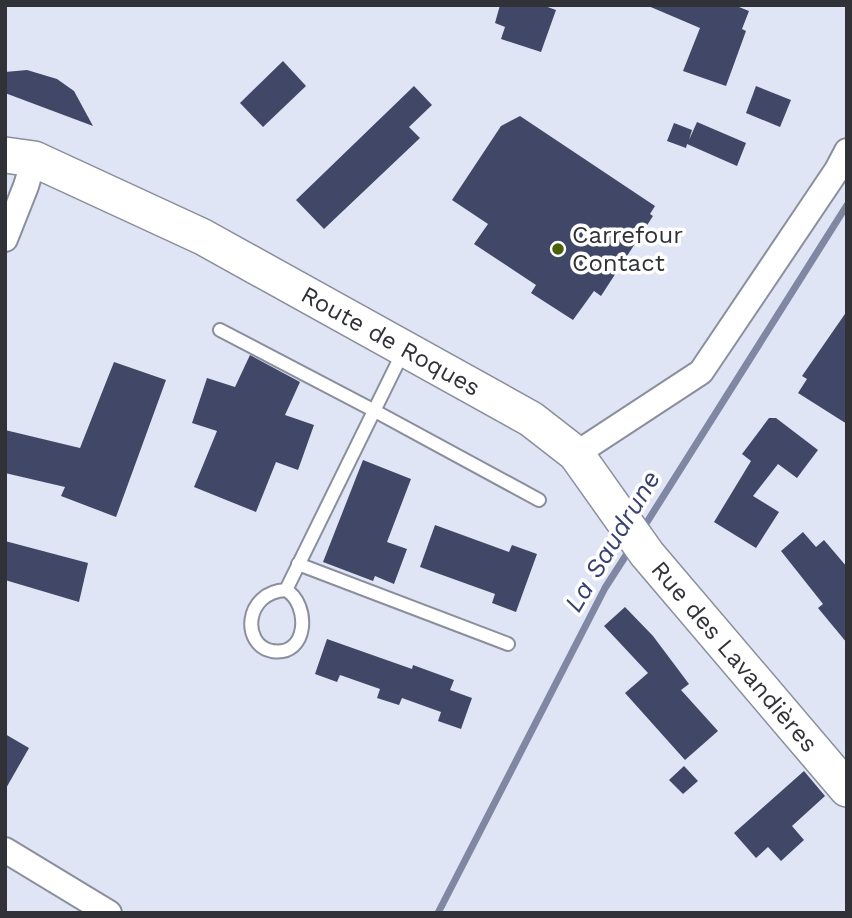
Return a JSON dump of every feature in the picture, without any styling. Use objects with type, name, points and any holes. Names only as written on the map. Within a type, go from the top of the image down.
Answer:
[{"type":"street","name":"Route de Roques","points":[[20,157],[203,237],[531,419],[576,454]]},
{"type":"street","points":[[5,239],[26,186],[20,157]]},
{"type":"street","points":[[576,454],[701,372],[844,165]]},
{"type":"street","name":"Rue des Lavandières","points":[[576,454],[653,561],[847,789]]},
{"type":"street","points":[[5,850],[109,913]]},
{"type":"lane","points":[[220,330],[539,500]]},
{"type":"lane","points":[[286,590],[405,349]]},
{"type":"lane","points":[[298,564],[508,645]]},
{"type":"lane","points":[[274,590],[286,590],[297,603],[303,626],[301,636],[294,646],[284,651],[273,651],[265,648],[252,635],[253,615],[258,600],[274,590]]},
{"type":"building","points":[[500,5],[542,5],[556,10],[541,52],[501,39],[505,27],[495,23]]},
{"type":"building","points":[[646,5],[734,5],[749,11],[742,29],[746,31],[726,86],[683,71],[700,28]]},
{"type":"building","points":[[283,61],[306,86],[263,127],[240,103]]},
{"type":"building","points":[[27,70],[57,79],[74,91],[93,126],[5,93],[5,72]]},
{"type":"building","points":[[414,86],[432,105],[409,127],[420,138],[324,229],[296,200]]},
{"type":"building","points":[[756,86],[791,100],[780,127],[746,113]]},
{"type":"building","points":[[520,116],[655,206],[650,214],[653,216],[601,296],[594,291],[573,320],[531,293],[536,285],[474,244],[488,224],[452,200],[501,126]]},
{"type":"building","points":[[697,122],[746,143],[737,166],[687,144],[686,148],[667,141],[674,123],[692,130],[689,140]]},
{"type":"building","points":[[847,311],[847,424],[798,393],[807,379],[802,376]]},
{"type":"building","points":[[250,355],[300,382],[285,415],[314,425],[298,470],[276,462],[256,512],[194,487],[217,431],[192,423],[207,378],[235,387]]},
{"type":"building","points":[[114,362],[166,380],[116,517],[61,496],[65,487],[5,473],[5,430],[80,448]]},
{"type":"building","points":[[769,418],[776,418],[818,450],[797,478],[778,464],[753,496],[779,512],[756,548],[714,522],[751,461],[742,454]]},
{"type":"building","points":[[363,460],[411,479],[387,542],[407,549],[394,584],[375,576],[373,581],[323,562]]},
{"type":"building","points":[[435,525],[509,552],[512,545],[537,554],[516,612],[492,603],[495,594],[420,567]]},
{"type":"building","points":[[803,532],[816,547],[824,540],[847,567],[847,643],[818,608],[823,604],[781,551]]},
{"type":"building","points":[[5,541],[88,563],[79,602],[5,580]]},
{"type":"building","points":[[625,607],[653,636],[689,684],[681,690],[718,731],[685,760],[625,693],[648,673],[604,626]]},
{"type":"building","points":[[327,639],[412,669],[413,665],[454,680],[450,690],[472,698],[461,729],[438,721],[441,712],[402,698],[399,705],[377,698],[380,689],[340,675],[337,682],[315,674]]},
{"type":"building","points":[[5,734],[29,748],[5,790]]},
{"type":"building","points":[[684,766],[698,781],[683,794],[669,780]]},
{"type":"building","points":[[804,771],[825,796],[792,826],[804,840],[781,861],[768,847],[756,858],[734,833]]},
{"type":"waterway","name":"La Saudrune","points":[[642,530],[847,205]]},
{"type":"waterway","name":"La Saudrune","points":[[438,913],[605,588],[630,549]]},
{"type":"place","name":"Carrefour Contact","points":[[558,249]]}]
